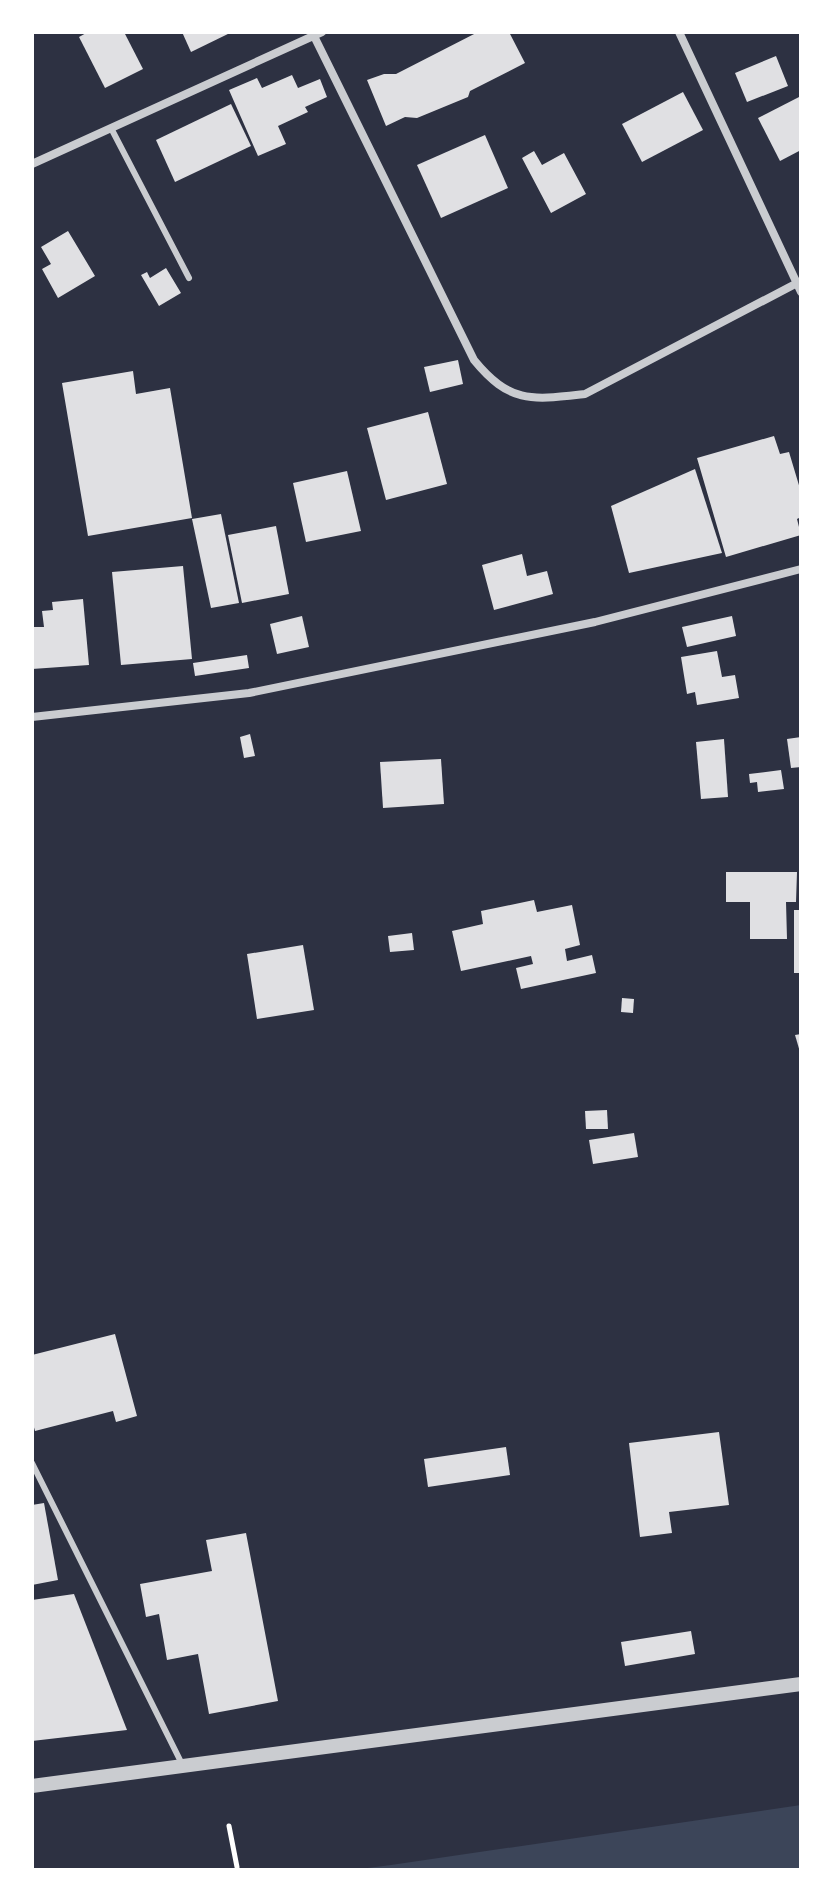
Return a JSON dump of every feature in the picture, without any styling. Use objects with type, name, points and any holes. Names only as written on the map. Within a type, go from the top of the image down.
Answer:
[{"type":"street","points":[[32,164],[316,33],[474,360],[493,384],[523,397],[552,398],[585,394],[800,285],[679,32]]},
{"type":"street","points":[[32,717],[249,693],[595,622],[801,569]]},
{"type":"street","points":[[32,1786],[801,1684]]},
{"type":"lane","points":[[111,128],[189,278]]},
{"type":"lane","points":[[32,1463],[183,1766]]},
{"type":"path","points":[[229,1826],[237,1867]]},
{"type":"shaded area","points":[[801,1805],[801,1870],[352,1870],[391,1865]]},
{"type":"building","points":[[88,32],[124,32],[143,69],[105,88],[79,37]]},
{"type":"building","points":[[182,32],[232,32],[191,52]]},
{"type":"building","points":[[478,32],[509,32],[525,63],[470,91],[468,97],[417,118],[405,117],[386,126],[367,80],[384,74],[396,74]]},
{"type":"building","points":[[776,56],[788,86],[747,102],[735,73]]},
{"type":"building","points":[[292,75],[298,88],[320,79],[327,97],[305,107],[308,112],[278,126],[286,144],[258,156],[229,90],[257,78],[262,88]]},
{"type":"building","points":[[683,92],[703,130],[642,162],[622,124]]},
{"type":"building","points":[[801,96],[801,150],[780,161],[758,118]]},
{"type":"building","points":[[231,104],[251,146],[175,182],[156,140]]},
{"type":"building","points":[[485,135],[508,188],[441,218],[417,165]]},
{"type":"building","points":[[534,151],[542,165],[564,153],[586,194],[551,213],[522,158]]},
{"type":"building","points":[[68,231],[95,276],[58,298],[42,269],[51,264],[41,247]]},
{"type":"building","points":[[166,268],[181,293],[159,306],[141,275],[147,272],[150,278]]},
{"type":"building","points":[[458,360],[463,384],[430,392],[424,367]]},
{"type":"building","points":[[133,371],[136,394],[170,388],[192,518],[88,536],[62,383]]},
{"type":"building","points":[[428,412],[447,484],[386,500],[367,428]]},
{"type":"building","points":[[774,436],[780,454],[789,452],[801,492],[801,517],[797,519],[801,535],[726,557],[697,458]]},
{"type":"building","points":[[695,469],[722,553],[629,573],[611,506]]},
{"type":"building","points":[[347,471],[361,531],[306,542],[293,483]]},
{"type":"building","points":[[221,514],[239,603],[211,608],[192,519]]},
{"type":"building","points":[[276,526],[289,594],[242,603],[228,535]]},
{"type":"building","points":[[522,554],[527,576],[547,571],[553,594],[494,610],[482,565]]},
{"type":"building","points":[[183,566],[192,659],[121,665],[112,572]]},
{"type":"building","points":[[83,599],[89,665],[32,669],[32,627],[44,627],[42,611],[53,610],[52,602]]},
{"type":"building","points":[[302,616],[309,647],[277,654],[270,624]]},
{"type":"building","points":[[732,616],[736,636],[687,647],[682,627]]},
{"type":"building","points":[[717,651],[722,677],[735,675],[739,698],[697,705],[695,692],[687,694],[681,657]]},
{"type":"building","points":[[247,655],[249,668],[195,676],[193,663]]},
{"type":"building","points":[[250,734],[255,756],[244,758],[240,737]]},
{"type":"building","points":[[801,737],[801,767],[791,768],[787,739]]},
{"type":"building","points":[[724,739],[728,797],[701,799],[696,742]]},
{"type":"building","points":[[441,759],[444,804],[383,808],[380,762]]},
{"type":"building","points":[[781,770],[784,789],[758,792],[757,782],[750,783],[749,774]]},
{"type":"building","points":[[726,872],[797,872],[796,902],[786,902],[787,939],[750,939],[750,902],[726,902]]},
{"type":"building","points":[[534,900],[537,912],[572,905],[580,945],[565,949],[567,961],[592,955],[596,973],[521,989],[516,968],[533,964],[531,956],[461,971],[452,931],[483,924],[481,911]]},
{"type":"building","points":[[794,910],[801,910],[801,973],[794,973]]},
{"type":"building","points":[[412,933],[414,950],[390,952],[388,936]]},
{"type":"building","points":[[303,945],[314,1010],[257,1019],[247,954]]},
{"type":"building","points":[[622,998],[634,999],[633,1013],[621,1012]]},
{"type":"building","points":[[801,1034],[801,1052],[800,1052],[795,1035]]},
{"type":"building","points":[[607,1110],[608,1129],[586,1129],[585,1111]]},
{"type":"building","points":[[634,1133],[638,1157],[593,1164],[589,1140]]},
{"type":"building","points":[[115,1334],[137,1416],[116,1422],[113,1411],[35,1431],[32,1420],[32,1355]]},
{"type":"building","points":[[719,1432],[729,1505],[669,1512],[672,1533],[640,1537],[629,1443]]},
{"type":"building","points":[[506,1447],[510,1475],[428,1487],[424,1459]]},
{"type":"building","points":[[44,1503],[58,1580],[32,1585],[32,1505]]},
{"type":"building","points":[[246,1533],[278,1701],[209,1714],[198,1654],[167,1660],[159,1614],[146,1617],[140,1584],[212,1571],[206,1540]]},
{"type":"building","points":[[74,1594],[127,1730],[32,1741],[32,1600]]},
{"type":"building","points":[[691,1631],[695,1654],[625,1666],[621,1642]]}]
